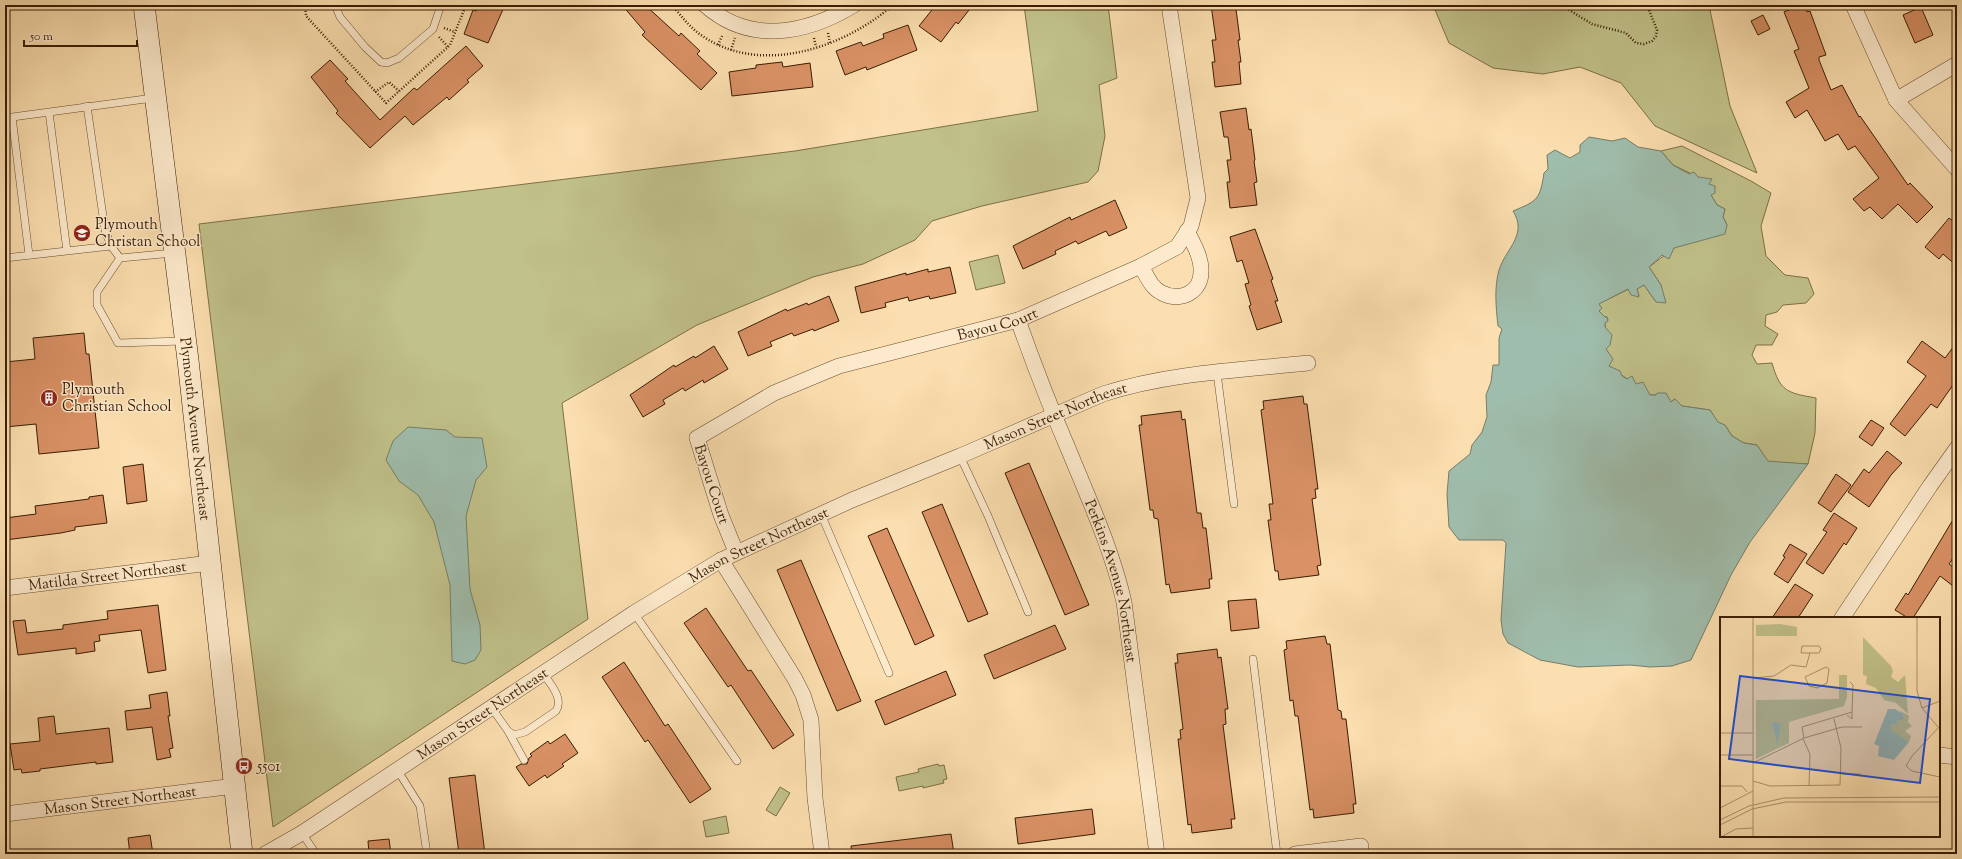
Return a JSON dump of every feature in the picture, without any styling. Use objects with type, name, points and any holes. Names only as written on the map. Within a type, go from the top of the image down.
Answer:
[{"type":"main road","name":"Plymouth Avenue Northeast","points":[[144,5],[175,253],[242,854]]},
{"type":"street","points":[[705,5],[715,14],[731,24],[761,32],[801,28],[833,18],[854,5]]},
{"type":"street","name":"Bayou Court","points":[[736,552],[721,515],[697,438],[774,394],[839,366],[1018,320],[1141,266],[1177,247],[1191,226],[1198,198],[1169,5]]},
{"type":"street","points":[[1852,5],[1896,100],[1957,169]]},
{"type":"street","points":[[1896,100],[1957,64]]},
{"type":"street","points":[[1141,266],[1152,286],[1161,293],[1178,297],[1190,294],[1200,285],[1202,271],[1195,247],[1187,231]]},
{"type":"street","name":"Perkins Avenue Northeast","points":[[1018,320],[1053,415],[1109,547],[1118,574],[1125,609],[1157,854]]},
{"type":"street","name":"Mason Street Northeast","points":[[264,854],[302,833],[398,771],[491,707],[634,613],[736,552],[1079,403],[1127,386],[1217,373],[1308,363]]},
{"type":"street","points":[[1843,617],[1957,448]]},
{"type":"street","points":[[721,560],[795,678],[809,708],[815,798],[822,854]]},
{"type":"street","name":"Matilda Street Northeast","points":[[5,588],[210,563]]},
{"type":"street","points":[[1940,755],[1957,757]]},
{"type":"street","name":"Mason Street Northeast","points":[[5,814],[235,786]]},
{"type":"street","points":[[1295,854],[1360,846]]},
{"type":"lane","points":[[335,5],[340,17],[365,47],[381,62],[387,62],[399,58],[432,29],[441,5]]},
{"type":"lane","points":[[29,256],[9,118],[87,106],[155,98]]},
{"type":"lane","points":[[87,106],[105,230],[111,246],[120,258]]},
{"type":"lane","points":[[49,112],[67,251]]},
{"type":"lane","points":[[5,258],[111,246]]},
{"type":"lane","points":[[120,258],[175,253]]},
{"type":"lane","points":[[120,258],[97,292],[97,305],[118,343],[185,341]]},
{"type":"lane","points":[[1217,373],[1234,504]]},
{"type":"lane","points":[[960,456],[988,516],[1028,612]]},
{"type":"lane","points":[[821,514],[889,673]]},
{"type":"lane","points":[[634,613],[737,761]]},
{"type":"lane","points":[[1253,659],[1277,854]]},
{"type":"lane","points":[[508,731],[514,734],[525,732],[556,711],[559,707],[557,696],[543,673]]},
{"type":"lane","points":[[491,707],[508,731],[524,760]]},
{"type":"lane","points":[[398,771],[420,806],[427,854]]},
{"type":"lane","points":[[302,833],[316,854]]},
{"type":"path","points":[[168,9],[203,5]]},
{"type":"path","points":[[675,6],[693,28],[705,37],[731,50],[760,55],[782,54],[816,47],[858,30],[893,5]]},
{"type":"path","points":[[1561,5],[1592,24],[1626,34],[1636,42],[1644,44],[1652,41],[1656,36],[1657,30],[1647,5]]},
{"type":"path","points":[[441,29],[455,32]]},
{"type":"path","points":[[718,44],[723,34],[727,33]]},
{"type":"path","points":[[438,34],[439,38],[448,47]]},
{"type":"path","points":[[731,50],[735,38],[734,35]]},
{"type":"path","points":[[375,92],[390,82],[399,91]]},
{"type":"green space","points":[[1024,5],[1108,5],[1117,78],[1099,85],[1105,136],[1098,171],[1088,182],[982,206],[932,221],[915,240],[863,264],[813,277],[697,325],[562,403],[588,619],[273,827],[199,224],[795,151],[1038,111]]},
{"type":"green space","points":[[1433,5],[1709,5],[1730,106],[1757,173],[1655,126],[1621,83],[1580,67],[1543,74],[1493,68],[1449,43]]},
{"type":"green space","points":[[1682,146],[1751,181],[1771,193],[1761,226],[1766,256],[1785,275],[1808,278],[1814,294],[1806,303],[1783,305],[1777,312],[1766,315],[1765,326],[1778,334],[1772,345],[1756,345],[1752,355],[1757,364],[1772,363],[1778,380],[1786,390],[1816,398],[1815,433],[1808,464],[1768,462],[1757,445],[1744,443],[1732,436],[1725,425],[1718,423],[1710,410],[1682,406],[1675,399],[1671,402],[1656,395],[1650,395],[1609,366],[1609,356],[1606,349],[1609,334],[1605,327],[1605,323],[1608,320],[1607,317],[1599,311],[1598,304],[1629,289],[1639,296],[1637,289],[1644,285],[1656,302],[1661,285],[1649,267],[1674,248],[1727,225],[1723,217],[1725,209],[1717,205],[1711,195],[1709,184],[1673,165],[1661,151]]},
{"type":"green space","points":[[998,255],[1005,283],[976,290],[969,262]]},
{"type":"green space","points":[[938,764],[939,766],[944,765],[947,779],[943,780],[944,783],[923,788],[923,786],[899,791],[896,777],[919,772],[918,769]]},
{"type":"green space","points":[[780,787],[790,793],[776,816],[766,810]]},
{"type":"green space","points":[[726,816],[729,833],[706,837],[703,821]]},
{"type":"shaded area","points":[[1589,137],[1612,141],[1625,138],[1638,147],[1661,151],[1673,165],[1689,174],[1694,172],[1698,177],[1712,179],[1709,184],[1715,186],[1715,193],[1711,195],[1717,205],[1725,209],[1723,217],[1727,225],[1725,234],[1674,248],[1669,259],[1662,255],[1649,267],[1661,285],[1666,303],[1656,302],[1644,285],[1637,289],[1639,297],[1631,295],[1628,289],[1599,304],[1602,308],[1599,311],[1607,317],[1608,321],[1605,323],[1605,327],[1612,335],[1610,345],[1606,349],[1613,359],[1609,366],[1620,371],[1622,376],[1627,379],[1632,376],[1636,384],[1643,382],[1650,395],[1666,393],[1671,402],[1675,399],[1682,406],[1710,410],[1718,422],[1725,425],[1732,436],[1744,443],[1757,445],[1768,461],[1808,464],[1750,542],[1731,575],[1691,660],[1672,666],[1650,667],[1630,665],[1578,667],[1540,660],[1508,643],[1503,634],[1501,620],[1506,543],[1503,540],[1459,540],[1449,527],[1447,494],[1449,471],[1470,454],[1472,445],[1482,432],[1487,417],[1486,395],[1491,382],[1493,365],[1499,365],[1499,338],[1502,329],[1498,326],[1496,284],[1502,262],[1517,234],[1517,220],[1513,211],[1532,202],[1539,194],[1544,173],[1548,169],[1547,155],[1555,150],[1570,158],[1580,152],[1580,145]]},
{"type":"shaded area","points":[[408,427],[446,430],[455,437],[482,438],[487,467],[476,480],[466,516],[470,589],[480,625],[481,650],[475,660],[465,664],[452,661],[450,585],[434,522],[418,495],[399,481],[386,460],[393,441]]},
{"type":"building","points":[[478,5],[505,5],[488,43],[464,34],[473,10],[476,11]]},
{"type":"building","points":[[622,5],[645,5],[679,36],[681,33],[700,51],[697,54],[717,73],[701,90],[642,35],[645,32]]},
{"type":"building","points":[[936,5],[973,5],[958,24],[956,22],[941,42],[919,26]]},
{"type":"building","points":[[1211,5],[1233,5],[1234,9],[1236,9],[1240,40],[1238,40],[1241,62],[1239,62],[1241,84],[1215,87],[1212,62],[1215,62],[1212,40],[1216,40]]},
{"type":"building","points":[[1800,5],[1805,5],[1807,12],[1810,11],[1826,55],[1819,57],[1819,60],[1831,90],[1842,85],[1859,117],[1860,116],[1908,185],[1910,183],[1933,207],[1917,223],[1898,204],[1882,219],[1870,207],[1864,211],[1853,199],[1879,178],[1855,146],[1848,150],[1838,134],[1825,141],[1807,110],[1795,118],[1786,102],[1809,88],[1794,51],[1799,49],[1784,12]]},
{"type":"building","points":[[1921,7],[1933,35],[1915,43],[1903,15]]},
{"type":"building","points":[[1763,15],[1770,29],[1758,35],[1751,21]]},
{"type":"building","points":[[908,25],[917,50],[867,70],[866,67],[845,75],[836,51],[861,42],[863,46],[884,38],[883,34]]},
{"type":"building","points":[[466,46],[483,66],[467,80],[469,82],[449,100],[447,97],[413,125],[405,116],[370,148],[336,113],[338,111],[311,77],[330,60],[348,79],[345,81],[380,120],[414,88],[417,90]]},
{"type":"building","points":[[782,62],[783,67],[810,63],[813,87],[732,96],[729,72],[756,68],[756,65]]},
{"type":"building","points":[[1246,108],[1249,130],[1251,129],[1255,160],[1257,182],[1254,183],[1257,205],[1230,208],[1227,182],[1230,182],[1227,160],[1231,160],[1228,137],[1224,137],[1220,112]]},
{"type":"building","points":[[1115,200],[1127,228],[1109,236],[1106,231],[1078,244],[1076,241],[1055,251],[1056,254],[1023,269],[1013,246],[1070,217],[1071,220]]},
{"type":"building","points":[[1949,218],[1957,224],[1957,266],[1943,254],[1939,259],[1925,247]]},
{"type":"building","points":[[1255,229],[1273,279],[1271,280],[1278,301],[1275,301],[1282,322],[1257,330],[1249,306],[1251,305],[1245,284],[1249,283],[1242,260],[1237,262],[1230,237]]},
{"type":"building","points":[[950,267],[956,293],[930,299],[929,296],[909,301],[908,297],[885,303],[886,307],[861,313],[855,287],[906,273],[906,275],[928,269],[928,272]]},
{"type":"building","points":[[829,296],[839,321],[814,331],[813,329],[794,336],[792,333],[770,342],[772,346],[748,356],[738,332],[786,309],[787,311],[807,303],[808,305]]},
{"type":"building","name":"Plymouth Christian School","points":[[84,333],[86,354],[89,354],[99,448],[39,454],[36,424],[5,427],[5,362],[35,359],[33,338]]},
{"type":"building","points":[[1922,341],[1945,358],[1957,342],[1957,379],[1937,408],[1931,404],[1905,436],[1890,424],[1926,376],[1907,362]]},
{"type":"building","points":[[714,346],[728,369],[704,383],[703,380],[685,391],[683,388],[663,400],[665,404],[643,417],[630,395],[674,365],[675,367],[694,356],[695,358]]},
{"type":"building","points":[[1303,396],[1304,404],[1307,404],[1318,489],[1315,489],[1316,498],[1312,499],[1321,565],[1317,566],[1319,575],[1279,580],[1278,571],[1275,571],[1268,520],[1271,520],[1269,504],[1273,504],[1261,410],[1264,409],[1263,401]]},
{"type":"building","points":[[1181,411],[1182,420],[1185,419],[1197,513],[1201,513],[1203,528],[1206,528],[1212,579],[1209,579],[1210,588],[1171,593],[1169,584],[1166,585],[1158,519],[1154,518],[1153,510],[1150,510],[1139,425],[1142,425],[1141,416]]},
{"type":"building","points":[[1871,420],[1884,428],[1872,446],[1859,437]]},
{"type":"building","points":[[1887,451],[1902,463],[1891,475],[1869,507],[1848,492],[1864,469],[1869,473]]},
{"type":"building","points":[[1029,463],[1089,605],[1065,615],[1005,473]]},
{"type":"building","points":[[143,464],[147,501],[127,504],[123,467]]},
{"type":"building","points":[[1836,474],[1851,485],[1831,512],[1818,503]]},
{"type":"building","points":[[103,495],[107,523],[75,527],[75,530],[61,533],[5,540],[5,518],[36,514],[35,506],[89,499],[89,497]]},
{"type":"building","points":[[942,504],[988,614],[968,622],[922,512]]},
{"type":"building","points":[[1834,513],[1857,528],[1846,545],[1844,543],[1823,574],[1806,563],[1827,532],[1823,530]]},
{"type":"building","points":[[1957,513],[1957,552],[1949,564],[1957,570],[1957,589],[1940,576],[1914,617],[1906,617],[1895,610],[1906,593],[1908,595]]},
{"type":"building","points":[[887,528],[934,636],[915,645],[868,536]]},
{"type":"building","points":[[1790,544],[1807,554],[1788,583],[1774,574],[1785,557],[1783,556]]},
{"type":"building","points":[[801,560],[861,701],[837,711],[777,570]]},
{"type":"building","points":[[1795,584],[1813,595],[1799,617],[1773,617]]},
{"type":"building","points":[[1256,599],[1259,628],[1231,631],[1228,601]]},
{"type":"building","points":[[158,605],[166,670],[148,673],[141,630],[99,635],[100,641],[94,642],[95,651],[76,654],[76,648],[18,655],[13,621],[25,620],[27,633],[63,629],[63,625],[108,619],[107,611]]},
{"type":"building","points":[[706,608],[748,671],[751,670],[794,735],[773,749],[731,685],[728,687],[684,623]]},
{"type":"building","points":[[1055,625],[1066,649],[994,679],[984,655]]},
{"type":"building","points":[[1325,636],[1327,644],[1330,644],[1338,710],[1341,711],[1342,719],[1346,719],[1356,804],[1353,804],[1354,813],[1314,818],[1313,809],[1310,810],[1298,716],[1295,716],[1293,700],[1290,701],[1284,650],[1287,649],[1286,641]]},
{"type":"building","points":[[1217,649],[1218,658],[1221,657],[1228,709],[1225,709],[1226,724],[1223,725],[1235,819],[1231,819],[1232,828],[1192,833],[1191,824],[1188,825],[1178,739],[1181,739],[1180,730],[1183,729],[1175,663],[1178,663],[1177,654]]},
{"type":"building","points":[[624,662],[665,726],[668,724],[711,789],[690,803],[648,740],[645,742],[602,677]]},
{"type":"building","points":[[946,671],[956,695],[885,725],[875,701]]},
{"type":"building","points":[[167,692],[170,716],[168,716],[173,748],[169,749],[171,757],[157,760],[152,727],[127,730],[125,711],[151,708],[149,695]]},
{"type":"building","points":[[54,716],[56,734],[109,728],[113,762],[96,764],[96,762],[40,769],[40,771],[22,773],[21,769],[14,770],[10,744],[40,741],[38,718]]},
{"type":"building","points":[[565,734],[578,753],[562,764],[564,766],[547,778],[545,775],[529,786],[516,767],[521,764],[527,764],[529,758],[532,756],[530,754],[548,741],[550,744]]},
{"type":"building","points":[[475,775],[485,854],[459,854],[449,778]]},
{"type":"building","points":[[1092,809],[1095,834],[1018,844],[1015,818]]},
{"type":"building","points":[[951,834],[954,854],[852,854],[851,846]]},
{"type":"building","points":[[150,835],[153,854],[130,854],[128,838]]},
{"type":"building","points":[[389,839],[391,854],[369,854],[368,841]]},
{"type":"place","name":"Plymouth Christan School","points":[[82,233]]},
{"type":"place","name":"Plymouth Christian School","points":[[49,398]]},
{"type":"place","name":"5501","points":[[244,766]]}]
